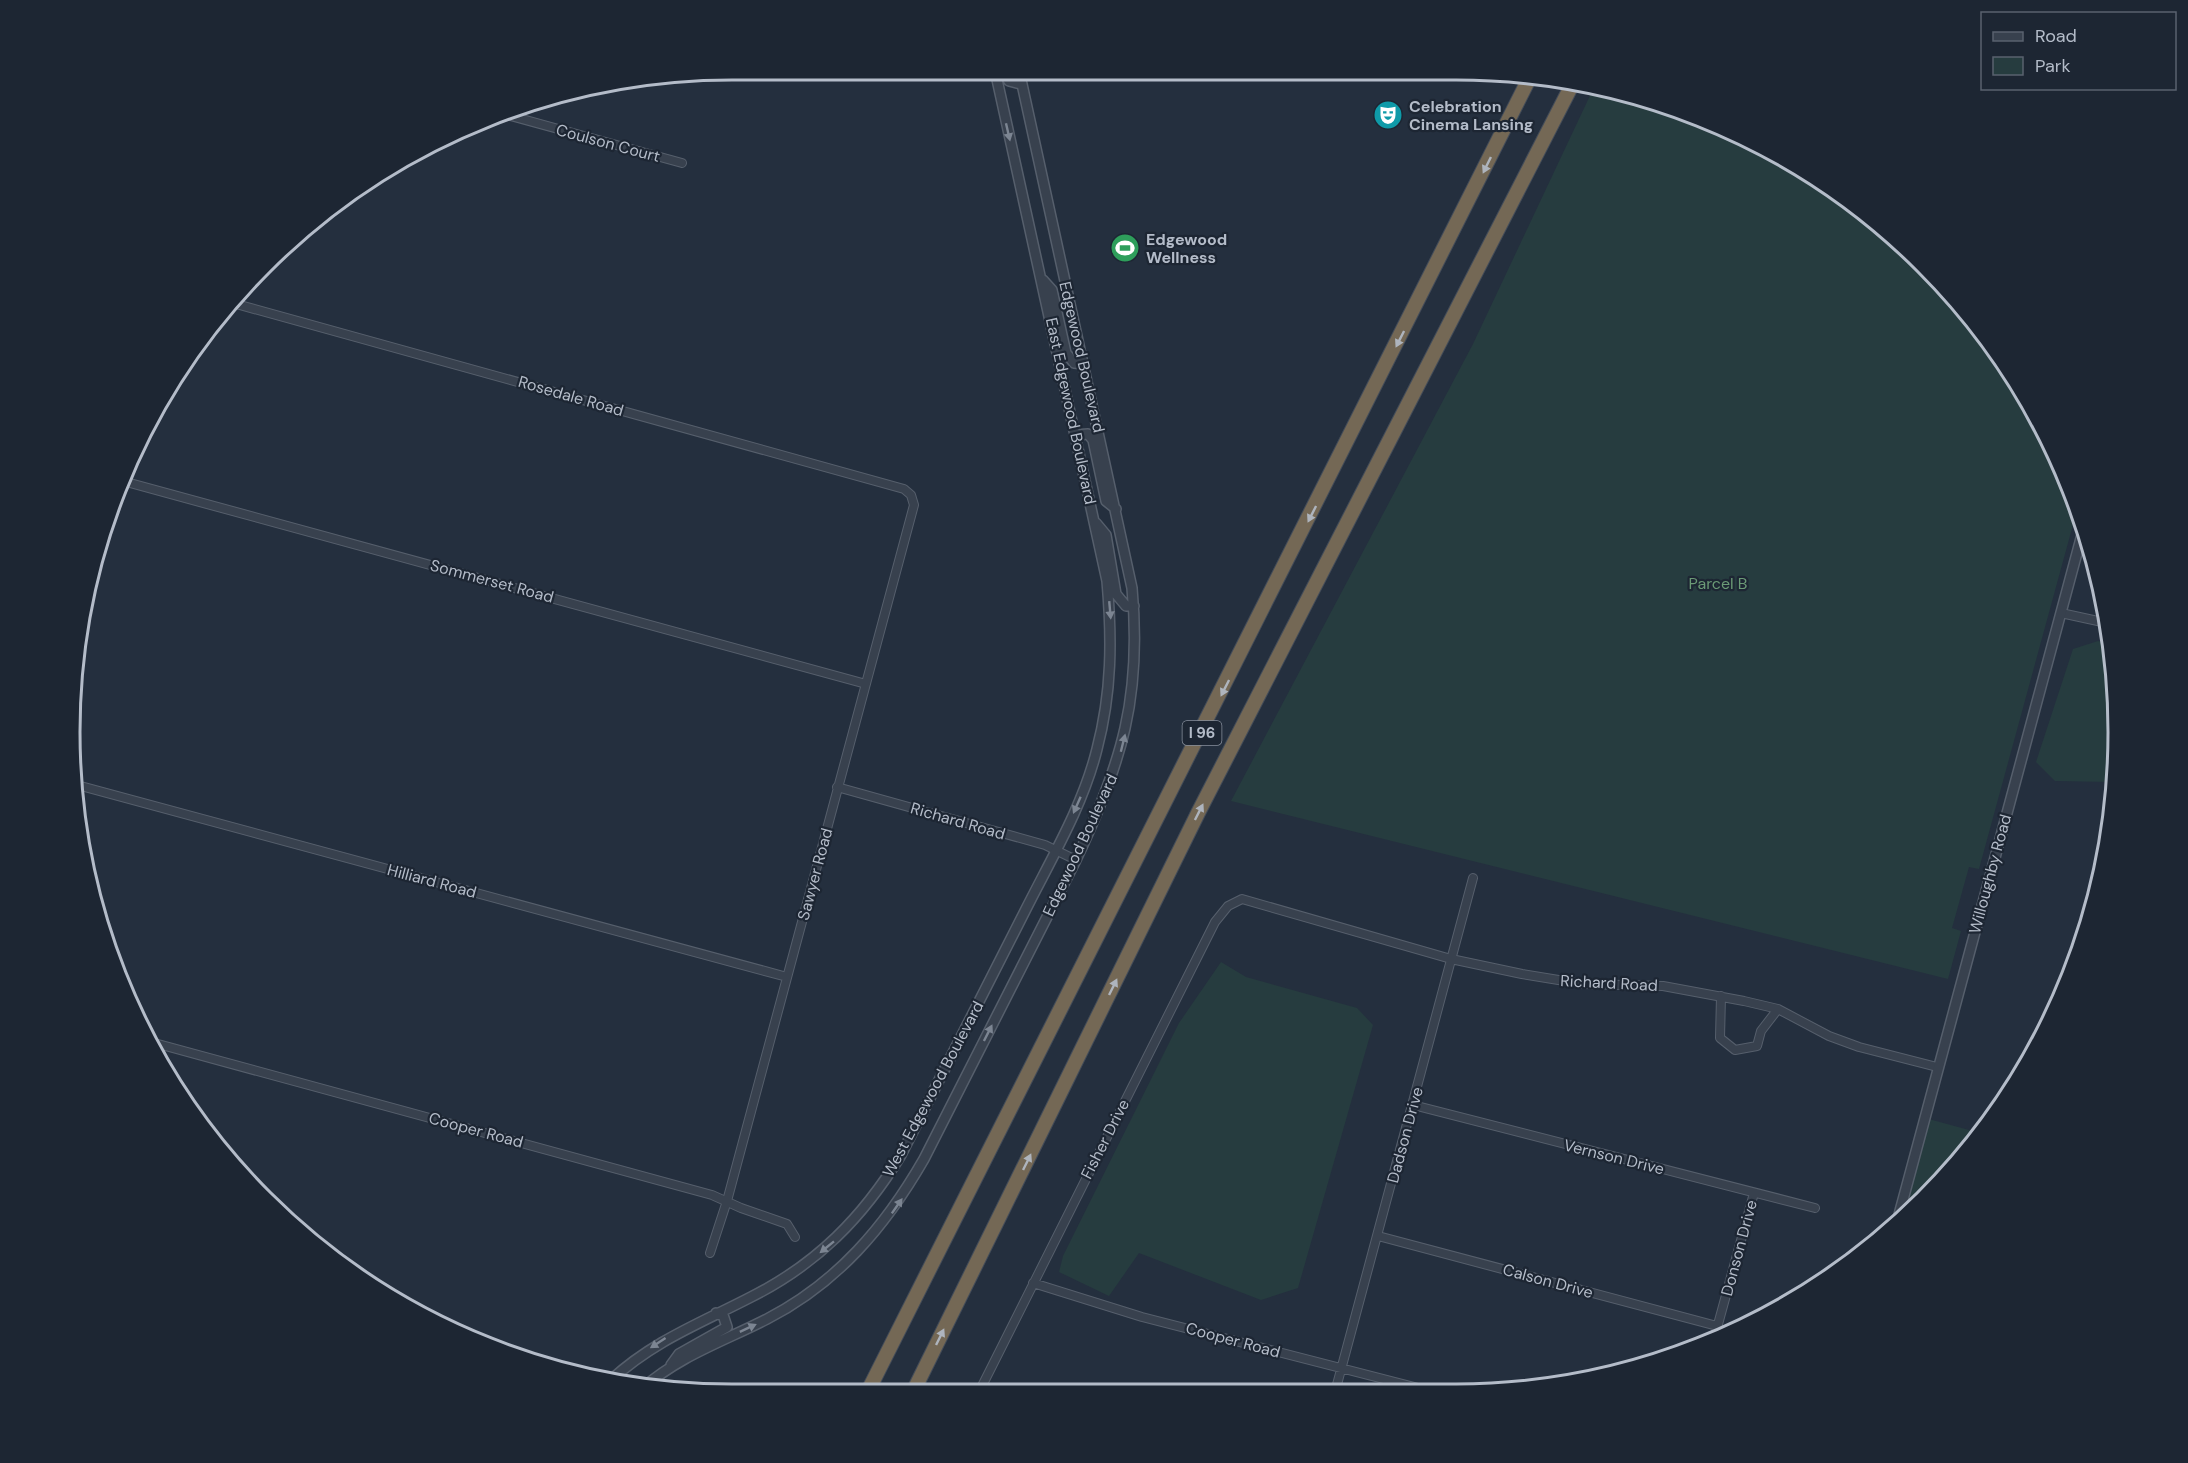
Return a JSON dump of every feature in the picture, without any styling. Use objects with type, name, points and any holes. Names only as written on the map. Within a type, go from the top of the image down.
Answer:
[{"type":"highway","name":"I 96","points":[[872,1384],[1527,84]]},
{"type":"highway","name":"I 96","points":[[917,1384],[1198,813],[1570,90]]},
{"type":"street","name":"East Edgewood Boulevard","points":[[997,80],[1107,581],[1112,637],[1111,678],[1097,751]]},
{"type":"street","name":"Edgewood Boulevard","points":[[655,1379],[670,1367],[795,1304],[851,1260],[879,1230],[900,1202],[1076,860],[1111,784],[1128,724],[1135,653],[1134,606],[1116,509],[1020,80]]},
{"type":"street","name":"Coulson Court","points":[[514,117],[682,163]]},
{"type":"street","points":[[1041,278],[1052,290],[1066,353],[1074,363],[1084,364]]},
{"type":"street","name":"Rosedale Road","points":[[239,305],[904,489],[911,495]]},
{"type":"street","points":[[1075,435],[1088,434],[1093,440],[1106,501],[1116,509]]},
{"type":"street","name":"Sommerset Road","points":[[129,483],[866,684]]},
{"type":"street","name":"Sawyer Road","points":[[711,1253],[727,1202],[914,505],[911,495]]},
{"type":"street","points":[[1095,521],[1106,535],[1116,594],[1126,606],[1134,606]]},
{"type":"street","name":"Willoughby Road","points":[[1900,1209],[2080,542]]},
{"type":"street","points":[[2061,613],[2099,621]]},
{"type":"street","name":"West Edgewood Boulevard","points":[[619,1374],[660,1342],[752,1297],[808,1263],[835,1241],[882,1187],[901,1155],[1056,850],[1085,787],[1097,751]]},
{"type":"street","name":"Hilliard Road","points":[[82,786],[787,977]]},
{"type":"street","name":"Richard Road","points":[[837,787],[1056,850],[1076,860]]},
{"type":"street","name":"Dadson Drive","points":[[1337,1384],[1473,878]]},
{"type":"street","name":"Richard Road","points":[[1242,899],[1451,959],[1584,984],[1663,986],[1721,996],[1778,1010],[1829,1036],[1859,1047],[1937,1067]]},
{"type":"street","name":"Fisher Drive","points":[[983,1384],[1215,922],[1228,906],[1242,899]]},
{"type":"street","points":[[1721,996],[1720,1038],[1735,1050],[1757,1046],[1761,1031],[1778,1010]]},
{"type":"street","name":"Cooper Road","points":[[160,1045],[712,1195],[787,1224],[795,1237]]},
{"type":"street","name":"Vernson Drive","points":[[1413,1105],[1815,1208]]},
{"type":"street","name":"Donson Drive","points":[[1716,1329],[1754,1192]]},
{"type":"street","name":"Calson Drive","points":[[1378,1236],[1717,1326]]},
{"type":"street","name":"Cooper Road","points":[[1033,1283],[1142,1317],[1402,1384]]},
{"type":"street","points":[[670,1367],[679,1354],[727,1327],[723,1315],[716,1313]]},
{"type":"green space","name":"Parcel B","points":[[1591,94],[1666,114],[1706,129],[1783,167],[1819,189],[1886,241],[1918,270],[1974,335],[1999,369],[2041,443],[2074,522],[1979,869],[1969,867],[1952,928],[1961,931],[1948,979],[1231,801],[1473,344]]},
{"type":"green space","points":[[2098,641],[2102,642],[2107,689],[2106,782],[2055,781],[2036,762],[2073,649]]},
{"type":"green space","points":[[1221,962],[1246,977],[1357,1008],[1373,1025],[1298,1288],[1261,1300],[1139,1253],[1109,1296],[1059,1272],[1063,1256],[1179,1023]]},
{"type":"green space","points":[[1925,1118],[1972,1131],[1918,1193],[1901,1209]]},
{"type":"place","name":"Celebration Cinema Lansing","points":[[1388,115]]},
{"type":"place","name":"Edgewood Wellness","points":[[1125,248]]}]
